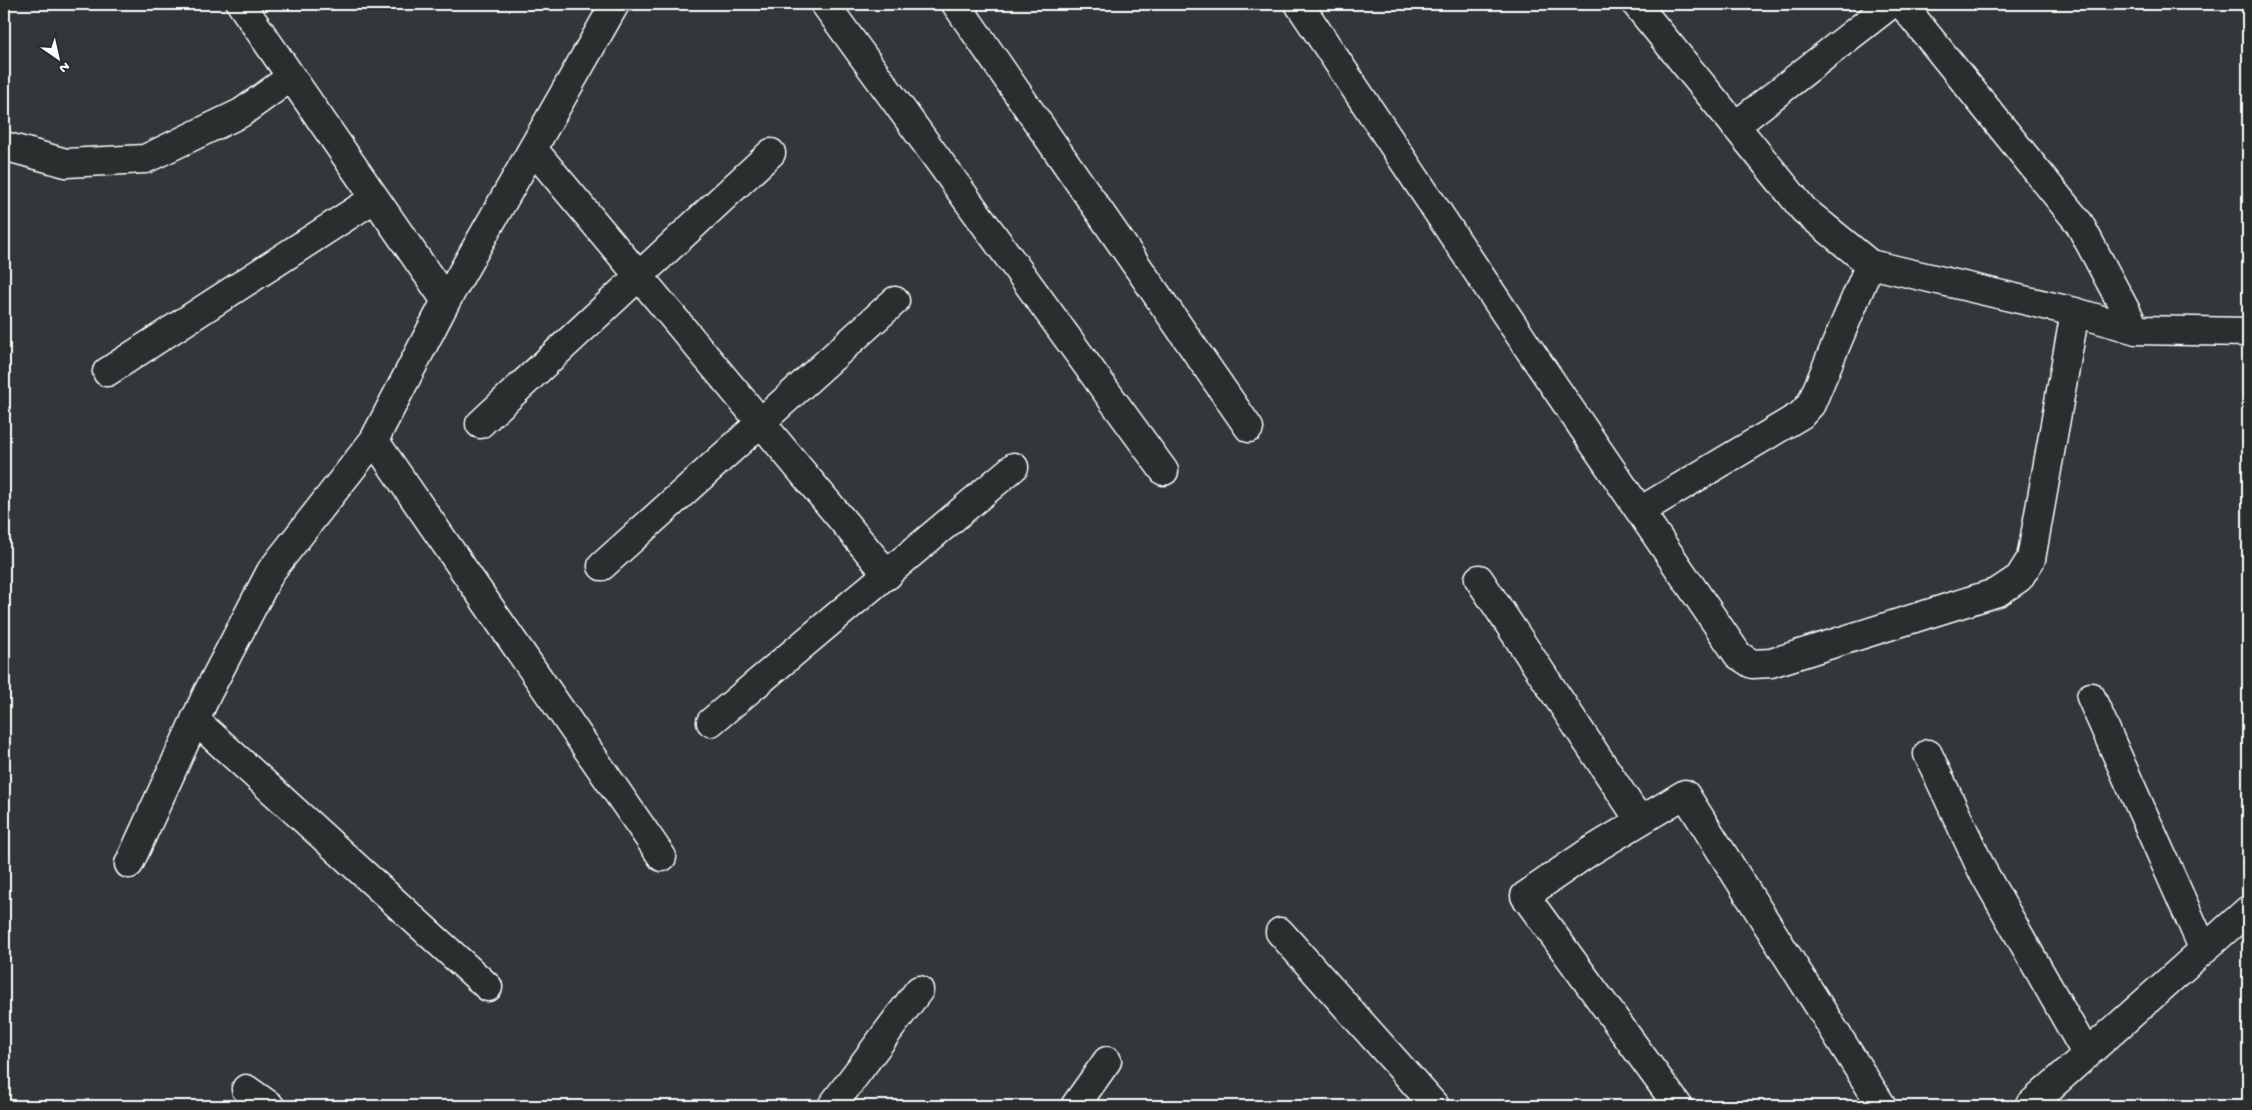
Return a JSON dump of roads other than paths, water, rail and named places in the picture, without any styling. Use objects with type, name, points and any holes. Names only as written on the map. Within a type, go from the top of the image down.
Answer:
[{"type":"street","points":[[241,4],[446,301]]},
{"type":"street","points":[[128,864],[195,720],[270,571],[374,440],[446,301],[615,4]]},
{"type":"street","points":[[825,4],[1164,471]]},
{"type":"street","points":[[956,4],[1249,428]]},
{"type":"street","points":[[1299,4],[1525,343],[1738,655],[1752,664],[1771,663],[1998,592],[2019,578],[2031,559],[2075,312]]},
{"type":"street","points":[[1636,4],[1804,210],[1870,264],[2075,312],[2136,330],[2248,332]]},
{"type":"street","points":[[1735,126],[1891,4]]},
{"type":"street","points":[[1902,4],[2079,222],[2136,330]]},
{"type":"street","points":[[4,146],[66,163],[145,159],[241,113],[292,76]]},
{"type":"street","points":[[533,149],[888,575]]},
{"type":"street","points":[[480,424],[770,153]]},
{"type":"street","points":[[107,372],[374,198]]},
{"type":"street","points":[[1640,511],[1800,414],[1811,404],[1870,264]]},
{"type":"street","points":[[602,566],[895,301]]},
{"type":"street","points":[[374,440],[662,857]]},
{"type":"street","points":[[711,722],[1014,467]]},
{"type":"street","points":[[1479,579],[1640,822]]},
{"type":"street","points":[[2091,697],[2204,950]]},
{"type":"street","points":[[195,720],[488,988]]},
{"type":"street","points":[[1928,754],[1982,870],[2086,1054]]},
{"type":"street","points":[[1678,1106],[1525,896],[1589,852],[1685,794],[1882,1106]]},
{"type":"street","points":[[2029,1106],[2248,910]]},
{"type":"street","points":[[1280,932],[1435,1106]]},
{"type":"street","points":[[832,1106],[918,990]]},
{"type":"street","points":[[1075,1106],[1107,1060]]},
{"type":"street","points":[[246,1089],[270,1106]]}]
